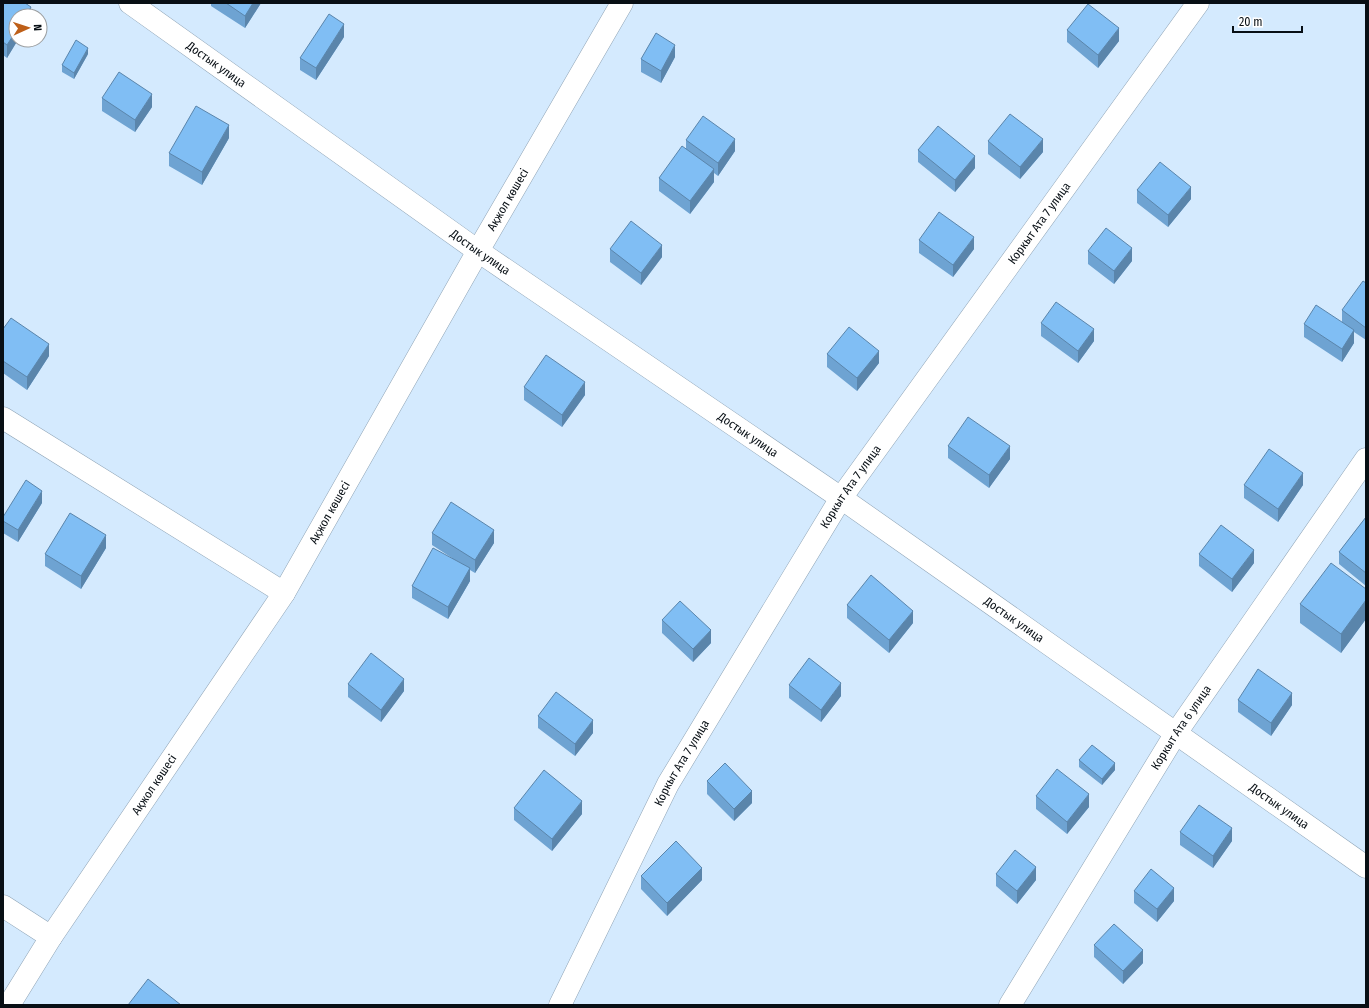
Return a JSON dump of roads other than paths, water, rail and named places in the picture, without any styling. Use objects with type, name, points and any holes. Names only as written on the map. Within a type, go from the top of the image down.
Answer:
[{"type":"street","name":"Достык улица","points":[[130,3],[478,251],[841,498],[1366,866]]},
{"type":"street","name":"Ақжол көшесі","points":[[9,1005],[51,937],[284,593],[478,251],[622,3]]},
{"type":"street","name":"Коркыт Ата 7 улица","points":[[560,1005],[668,784],[841,498],[1198,3]]},
{"type":"street","points":[[3,418],[284,593]]},
{"type":"street","name":"Коркыт Ата 6 улица","points":[[1010,1005],[1176,733],[1366,459]]},
{"type":"street","points":[[3,906],[51,937]]}]
